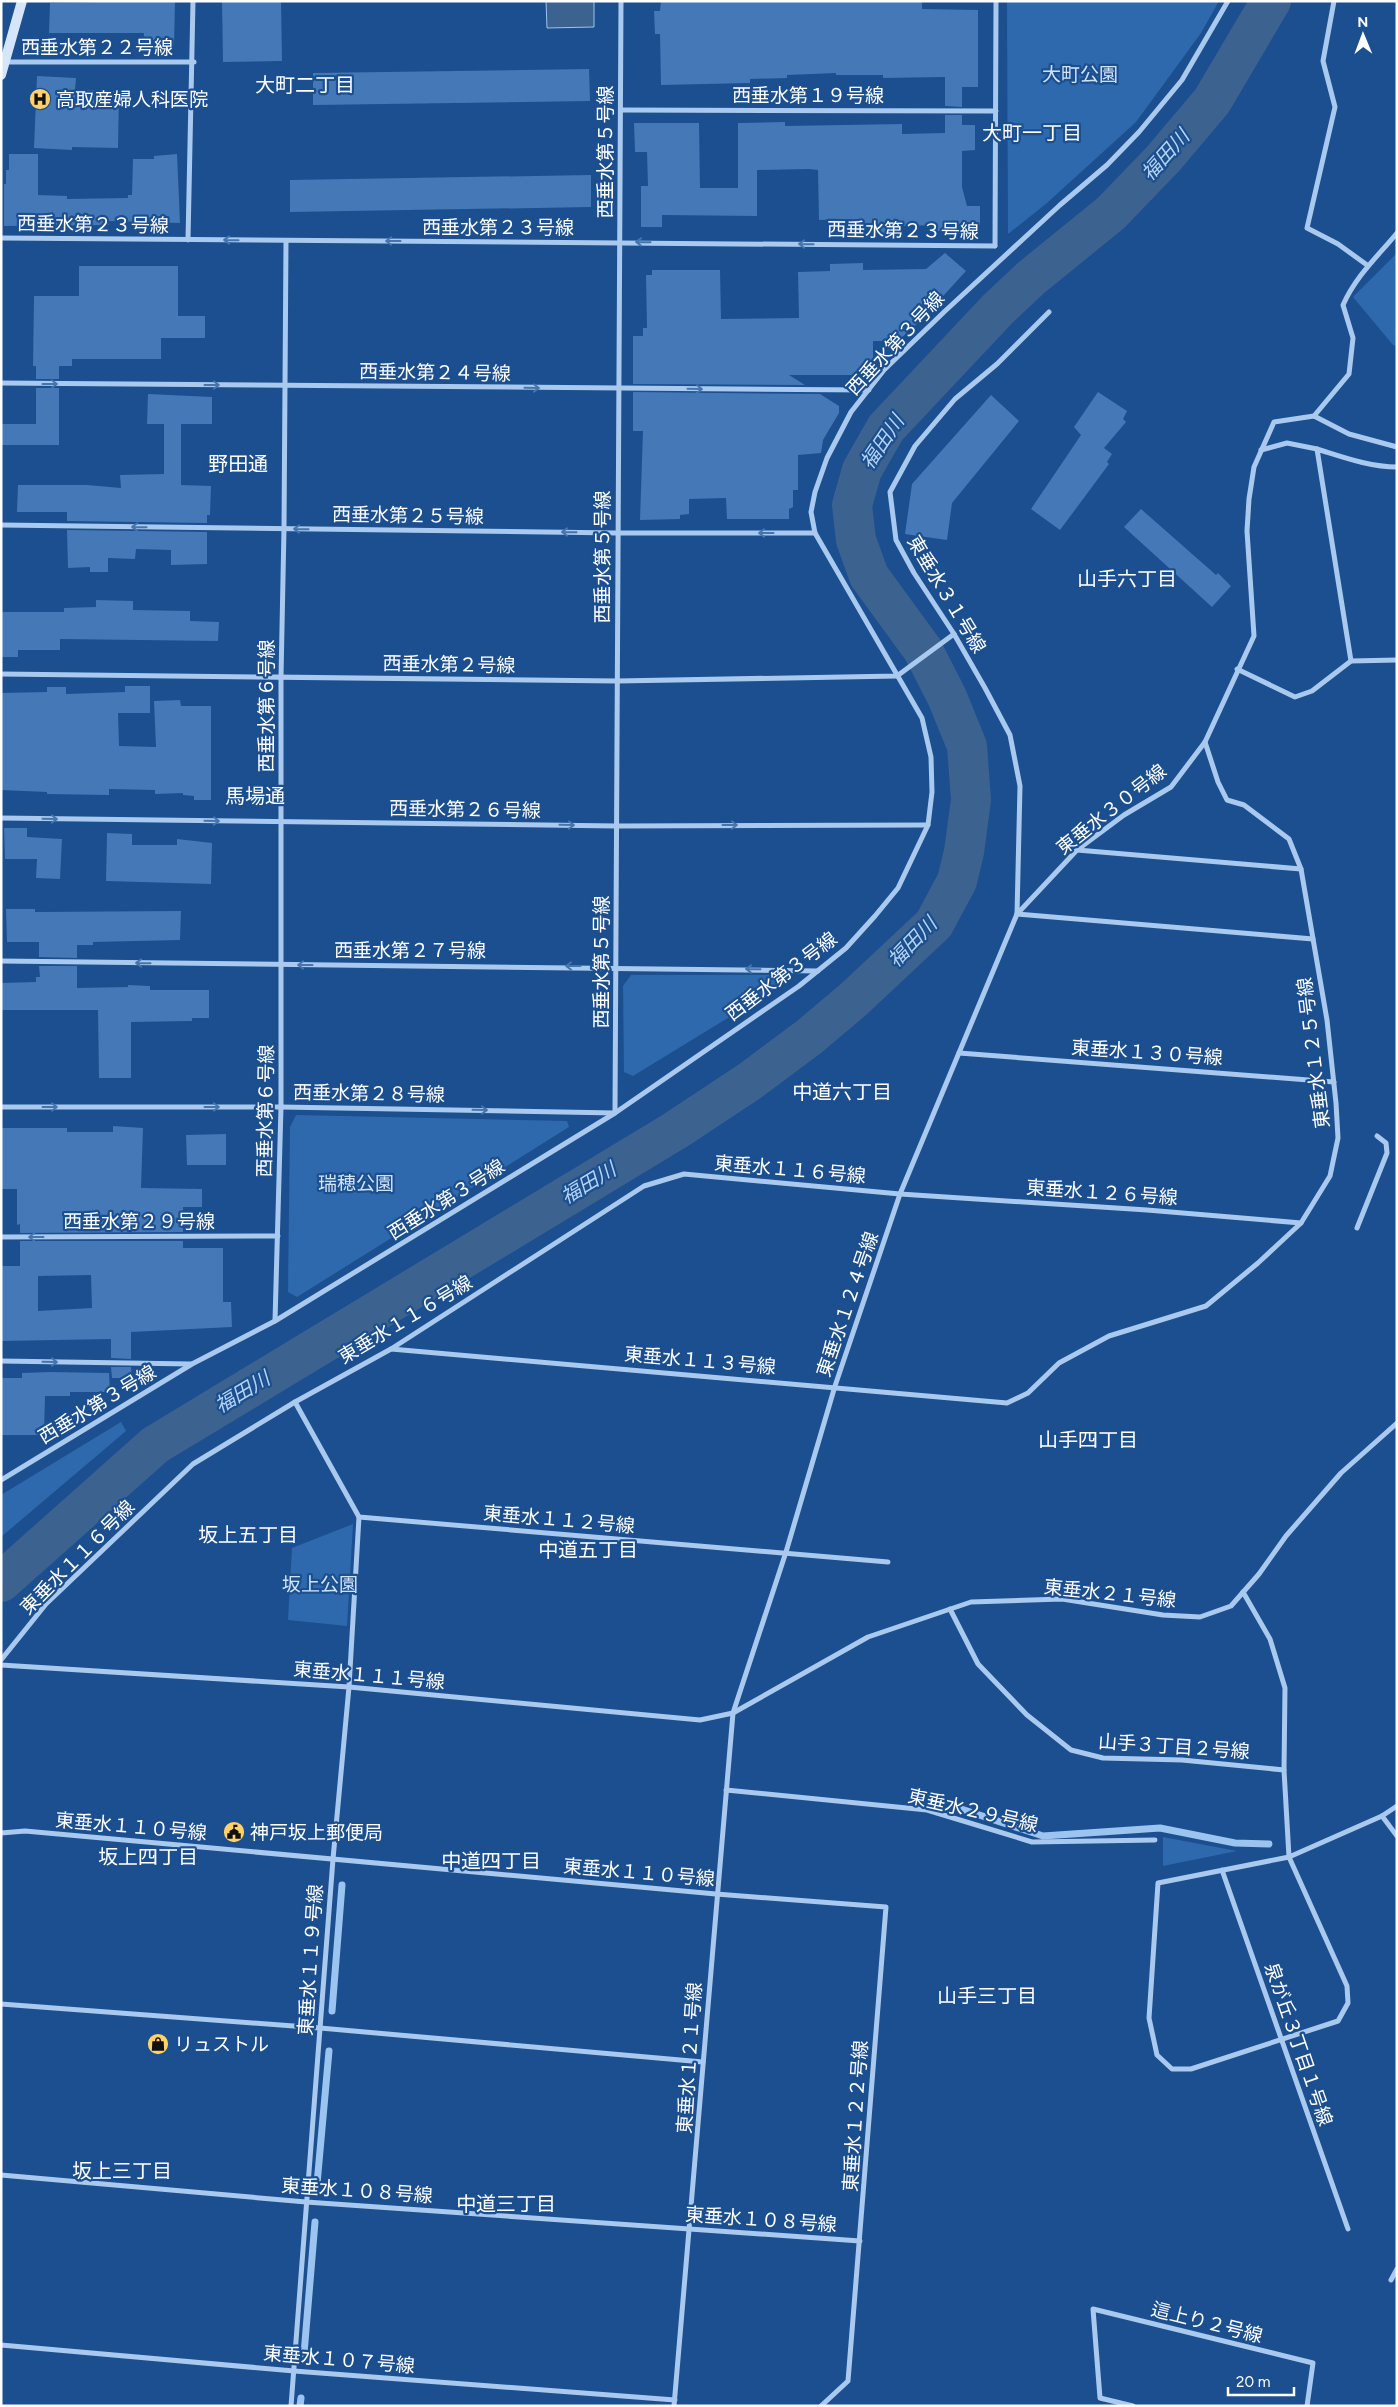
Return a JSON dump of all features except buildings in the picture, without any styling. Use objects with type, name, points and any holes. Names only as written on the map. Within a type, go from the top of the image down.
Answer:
[{"type":"main road","points":[[1,75],[3,62],[22,1]]},
{"type":"street","points":[[188,240],[194,62],[193,1]]},
{"type":"street","name":"西垂水第５号線","points":[[615,1113],[617,533],[622,1]]},
{"type":"street","points":[[996,1],[995,246],[1003,256]]},
{"type":"street","name":"西垂水第３号線","points":[[1,1480],[192,1364],[276,1322],[615,1113],[819,970],[846,948],[898,888],[928,825],[932,792],[931,756],[922,718],[815,532],[811,512],[814,492],[827,458],[851,412],[884,370],[1003,256],[1107,165],[1139,132],[1182,80],[1228,1]]},
{"type":"street","points":[[1334,1],[1323,61],[1336,107],[1307,228],[1338,244],[1367,264]]},
{"type":"street","name":"西垂水第２２号線","points":[[3,62],[194,62]]},
{"type":"street","name":"西垂水第１９号線","points":[[621,110],[996,111]]},
{"type":"street","points":[[1397,233],[1367,264],[1349,290],[1343,305],[1354,338],[1349,374],[1314,416],[1349,434],[1397,447]]},
{"type":"street","name":"西垂水第２３号線","points":[[1,238],[995,246]]},
{"type":"street","name":"西垂水第６号線","points":[[276,1322],[281,1107],[281,678],[286,241]]},
{"type":"street","name":"東垂水３１号線","points":[[1017,914],[1020,786],[1010,735],[954,634],[914,573],[896,540],[890,492],[914,446],[955,399],[997,364],[1049,312]]},
{"type":"street","name":"西垂水第２４号線","points":[[1,384],[869,390]]},
{"type":"street","name":"東垂水３０号線","points":[[1017,914],[1077,850],[1124,815],[1171,786],[1205,742],[1254,636],[1247,531],[1254,467],[1274,422],[1314,416]]},
{"type":"street","points":[[1261,450],[1287,443],[1386,467],[1397,467]]},
{"type":"street","points":[[1318,449],[1351,661]]},
{"type":"street","name":"西垂水第２５号線","points":[[1,525],[617,533],[815,532]]},
{"type":"street","points":[[897,676],[954,634]]},
{"type":"street","points":[[1238,669],[1295,697],[1312,691],[1351,661],[1397,660]]},
{"type":"street","name":"西垂水第２号線","points":[[1,674],[617,681],[897,676]]},
{"type":"street","name":"東垂水１２５号線","points":[[1007,1403],[1028,1393],[1059,1363],[1109,1336],[1206,1306],[1302,1223],[1330,1176],[1338,1138],[1334,1082],[1327,1020],[1301,869],[1289,839],[1244,806],[1227,800],[1218,782],[1205,742]]},
{"type":"street","name":"西垂水第２６号線","points":[[1,818],[616,826],[928,825]]},
{"type":"street","points":[[1077,850],[1301,869]]},
{"type":"street","points":[[1017,914],[1313,939]]},
{"type":"street","name":"東垂水１２４号線","points":[[733,1713],[786,1552],[835,1386],[900,1194],[1017,914]]},
{"type":"street","name":"西垂水第２７号線","points":[[1,961],[819,970]]},
{"type":"street","name":"東垂水１３０号線","points":[[959,1053],[1334,1082]]},
{"type":"street","name":"西垂水第２８号線","points":[[1,1107],[281,1107],[615,1113]]},
{"type":"street","points":[[1358,1228],[1386,1153],[1386,1143],[1378,1136]]},
{"type":"street","name":"東垂水１１６号線","points":[[1,1660],[46,1604],[193,1464],[295,1402],[391,1349],[644,1186],[684,1174],[900,1194]]},
{"type":"street","name":"東垂水１２６号線","points":[[900,1194],[1147,1210],[1302,1223]]},
{"type":"street","name":"西垂水第２９号線","points":[[1,1237],[278,1236]]},
{"type":"street","name":"東垂水１１３号線","points":[[391,1349],[835,1386],[1007,1403]]},
{"type":"street","points":[[1,1360],[192,1364]]},
{"type":"street","points":[[295,1402],[359,1517]]},
{"type":"street","name":"東垂水２１号線","points":[[733,1713],[868,1637],[972,1602],[1062,1599],[1163,1615],[1200,1617],[1231,1606],[1259,1574],[1286,1536],[1341,1473],[1397,1423]]},
{"type":"street","name":"東垂水１１２号線","points":[[359,1517],[888,1562]]},
{"type":"street","name":"東垂水１１９号線","points":[[291,2406],[333,1859],[349,1687],[359,1517]]},
{"type":"street","points":[[1243,1592],[1270,1639],[1285,1688],[1284,1770],[1289,1857],[1347,1986],[1348,2003],[1338,2022],[1191,2068],[1172,2069],[1157,2055],[1149,2018],[1158,1883],[1289,1857],[1382,1816],[1397,1806]]},
{"type":"street","name":"山手３丁目２号線","points":[[950,1609],[978,1664],[1027,1715],[1071,1750],[1103,1758],[1182,1760],[1284,1770]]},
{"type":"street","name":"東垂水１１１号線","points":[[1,1665],[349,1687],[700,1720],[733,1713]]},
{"type":"street","name":"東垂水１２１号線","points":[[675,2403],[716,1894],[733,1713]]},
{"type":"street","name":"東垂水２９号線","points":[[726,1790],[927,1810],[1032,1842],[1155,1840]]},
{"type":"street","points":[[1382,1816],[1397,1836]]},
{"type":"street","name":"東垂水１１０号線","points":[[1,1834],[25,1831],[716,1894],[886,1907]]},
{"type":"street","name":"泉が丘３丁目１号線","points":[[1222,1870],[1348,2229]]},
{"type":"street","name":"東垂水１２２号線","points":[[821,2406],[848,2381],[886,1907]]},
{"type":"street","points":[[1,2004],[320,2028],[703,2062]]},
{"type":"street","name":"東垂水１０８号線","points":[[1,2176],[306,2202],[860,2241]]},
{"type":"street","points":[[1391,2280],[1397,2269]]},
{"type":"street","name":"這上り２号線","points":[[1133,2406],[1100,2398],[1093,2309],[1314,2363],[1307,2406]]},
{"type":"street","name":"東垂水１０７号線","points":[[1,2345],[675,2403]]},
{"type":"green space","name":"大町公園","points":[[1007,1],[1219,1],[1201,33],[1136,122],[1047,203],[1008,234]]},
{"type":"green space","points":[[1397,253],[1397,346],[1393,345],[1353,297]]},
{"type":"green space","points":[[631,975],[784,975],[785,983],[633,1076],[624,1072],[623,986]]},
{"type":"green space","name":"瑞穂公園","points":[[296,1115],[567,1121],[569,1127],[297,1297],[288,1292],[290,1127]]},
{"type":"green space","points":[[121,1422],[126,1431],[1,1537],[1,1495]]},
{"type":"green space","name":"坂上公園","points":[[353,1524],[347,1626],[288,1620],[292,1548]]},
{"type":"green space","points":[[1163,1837],[1237,1851],[1163,1866]]},
{"type":"shaded area","points":[[546,1],[594,1],[594,27],[547,28]]},
{"type":"waterway","name":"福田川","points":[[1,1582],[155,1445],[676,1130],[750,1081],[809,1037],[854,999],[934,924],[957,881],[964,852],[971,800],[967,746],[947,697],[923,650],[869,576],[856,540],[852,505],[862,470],[886,428],[998,309],[1031,278],[1111,213],[1163,159],[1212,101],[1271,1]]},
{"type":"waterway","points":[[955,1807],[1043,1836],[1160,1828],[1235,1843],[1269,1844]]},
{"type":"waterway","points":[[332,2011],[342,1885]]},
{"type":"waterway","points":[[317,2184],[329,2051]]},
{"type":"waterway","points":[[304,2354],[315,2222]]},
{"type":"waterway","points":[[300,2406],[301,2398]]},
{"type":"place","name":"高取産婦人科医院","points":[[40,99]]},
{"type":"place","name":"神戸坂上郵便局","points":[[234,1832]]},
{"type":"place","name":"リュストル","points":[[158,2044]]},
{"type":"district","name":"大町二丁目","points":[[305,85]]},
{"type":"district","name":"大町一丁目","points":[[1032,133]]},
{"type":"district","name":"野田通","points":[[238,464]]},
{"type":"district","name":"山手六丁目","points":[[1127,579]]},
{"type":"district","name":"馬場通","points":[[255,796]]},
{"type":"district","name":"中道六丁目","points":[[842,1092]]},
{"type":"district","name":"山手四丁目","points":[[1088,1440]]},
{"type":"district","name":"坂上五丁目","points":[[248,1535]]},
{"type":"district","name":"中道五丁目","points":[[588,1550]]},
{"type":"district","name":"坂上四丁目","points":[[148,1857]]},
{"type":"district","name":"中道四丁目","points":[[491,1861]]},
{"type":"district","name":"山手三丁目","points":[[987,1996]]},
{"type":"district","name":"坂上三丁目","points":[[122,2171]]},
{"type":"district","name":"中道三丁目","points":[[506,2204]]}]
